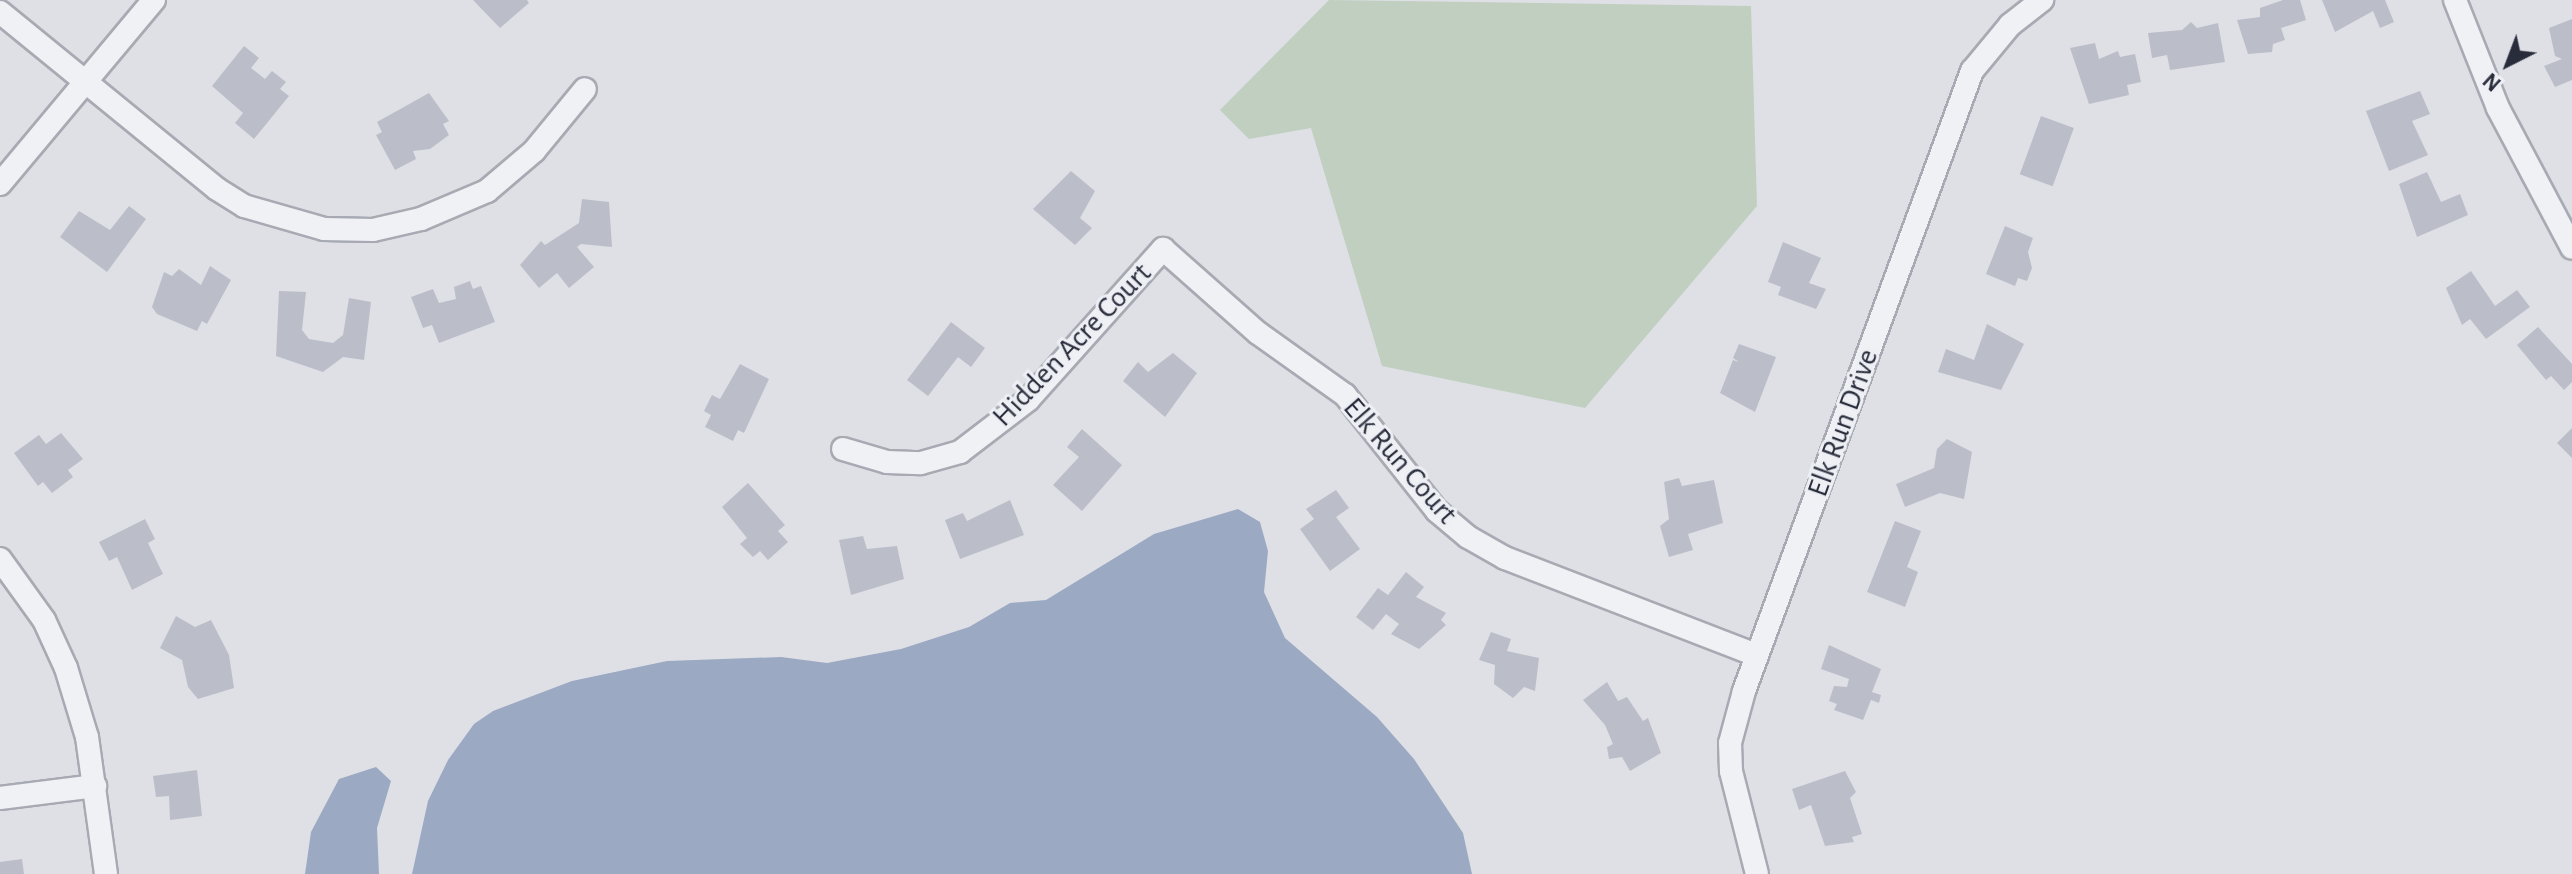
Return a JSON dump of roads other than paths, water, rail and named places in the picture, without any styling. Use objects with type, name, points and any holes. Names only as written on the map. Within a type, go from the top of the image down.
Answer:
[{"type":"street","points":[[0,184],[154,0]]},
{"type":"street","name":"Elk Run Drive","points":[[1757,874],[1737,813],[1730,743],[1757,655],[1972,71],[2010,25],[2042,0]]},
{"type":"street","points":[[2455,0],[2498,108],[2572,248]]},
{"type":"street","points":[[0,12],[86,84],[244,206],[324,229],[373,230],[421,219],[487,191],[534,151],[585,89]]},
{"type":"street","name":"Elk Run Court","points":[[1163,249],[1258,333],[1345,395],[1437,511],[1468,537],[1505,558],[1757,655]]},
{"type":"street","name":"Hidden Acre Court","points":[[843,449],[909,463],[960,452],[1028,400],[1163,249]]},
{"type":"street","points":[[0,559],[44,620],[66,668],[95,786],[106,874]]},
{"type":"street","points":[[0,798],[95,786]]},
{"type":"water","points":[[1238,509],[1260,522],[1268,551],[1264,592],[1285,638],[1377,717],[1414,759],[1463,833],[1472,874],[412,874],[428,801],[448,760],[474,724],[493,711],[572,681],[667,661],[781,657],[827,663],[901,649],[969,627],[1010,603],[1046,600],[1154,534]]},
{"type":"water","points":[[376,767],[391,781],[377,828],[379,874],[305,874],[311,832],[339,779]]}]
